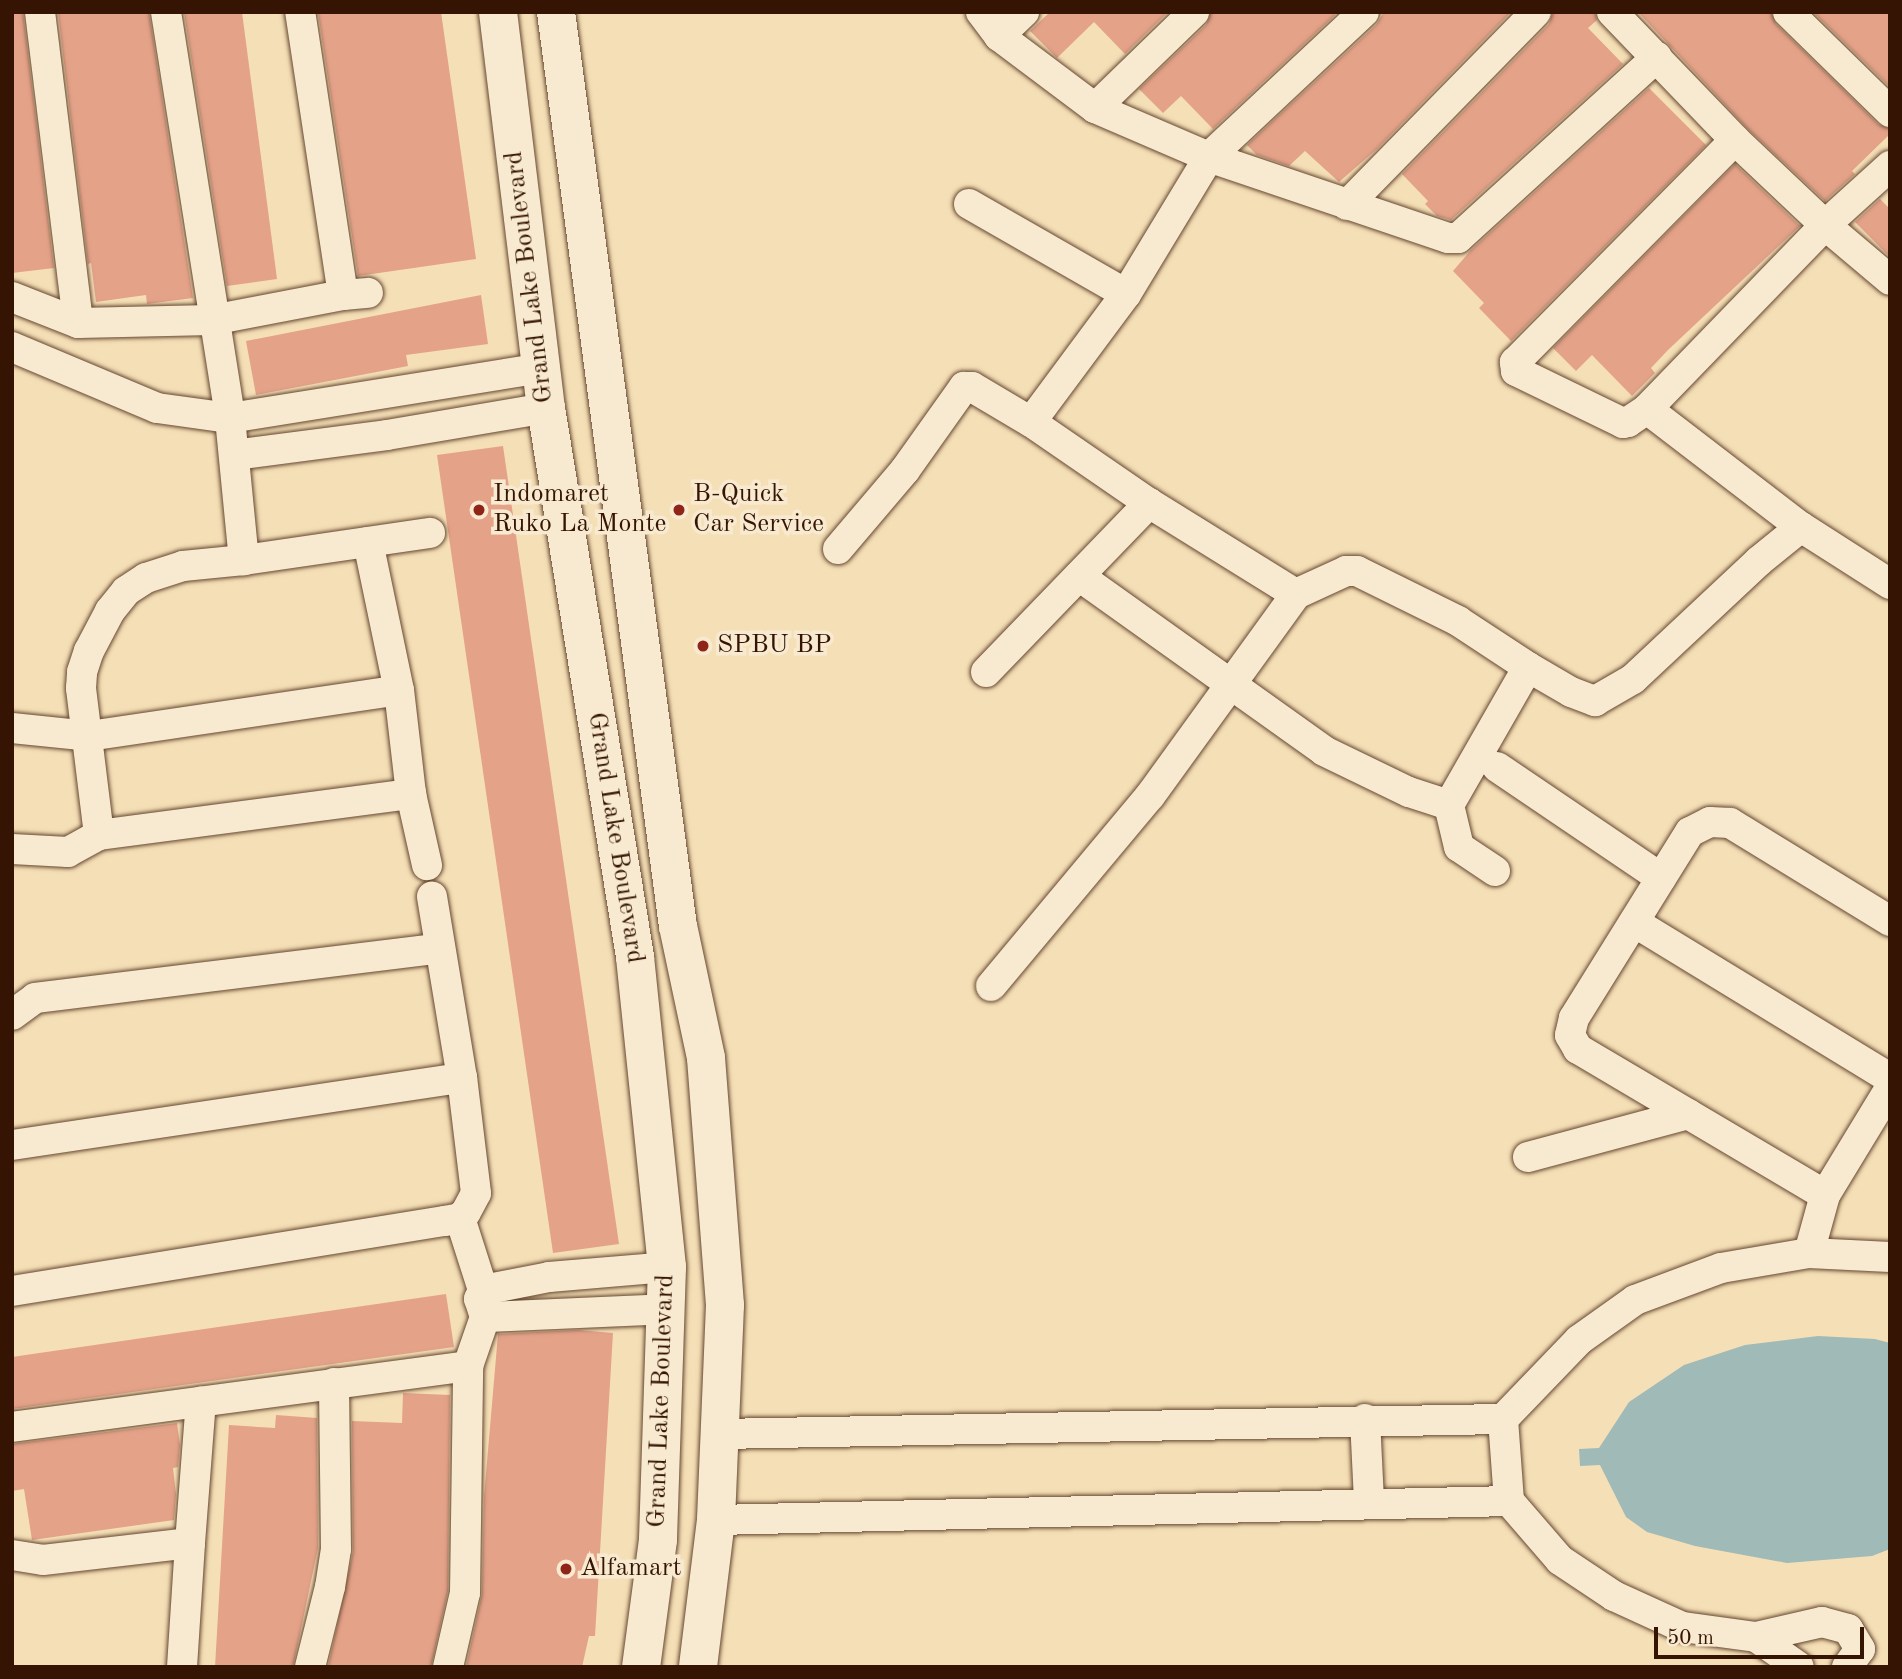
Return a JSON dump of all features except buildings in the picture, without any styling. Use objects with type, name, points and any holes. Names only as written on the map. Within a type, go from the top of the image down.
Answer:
[{"type":"street","points":[[40,12],[78,323]]},
{"type":"street","points":[[166,12],[212,320],[230,418],[244,561]]},
{"type":"street","points":[[12,297],[78,323],[212,320],[355,294],[300,12]]},
{"type":"street","name":"Grand Lake Boulevard","points":[[498,12],[545,408],[635,957],[667,1267],[658,1540],[641,1667]]},
{"type":"street","name":"Grand Lake Boulevard","points":[[556,12],[678,926],[706,1058],[725,1305],[716,1521],[698,1667]]},
{"type":"street","points":[[981,12],[999,36],[1096,108],[1209,156],[1448,238],[1461,236],[1657,57]]},
{"type":"street","points":[[999,36],[1024,12]]},
{"type":"street","points":[[1096,108],[1194,12]]},
{"type":"street","points":[[1031,422],[1126,294],[1209,156],[1364,12]]},
{"type":"street","points":[[1347,205],[1536,12]]},
{"type":"street","points":[[1612,12],[1735,140],[1825,225],[1890,280]]},
{"type":"street","points":[[1788,12],[1890,112]]},
{"type":"street","points":[[1735,140],[1513,364],[1516,371],[1623,423],[1647,409],[1825,225],[1890,166]]},
{"type":"street","points":[[969,204],[1126,294]]},
{"type":"street","points":[[12,347],[157,408],[230,418],[542,368]]},
{"type":"street","points":[[838,549],[905,470],[964,387],[972,387],[1031,422],[1149,503],[1296,594]]},
{"type":"street","points":[[382,392],[387,435]]},
{"type":"street","points":[[234,455],[387,435],[545,408]]},
{"type":"street","points":[[1647,409],[1801,527],[1890,584]]},
{"type":"street","points":[[986,672],[1149,503]]},
{"type":"street","points":[[991,986],[1150,796],[1296,594],[1346,571],[1357,571],[1458,621],[1571,692],[1589,700],[1599,700],[1633,678],[1759,561],[1801,527]]},
{"type":"street","points":[[99,835],[89,736],[81,688],[82,671],[89,650],[110,611],[126,591],[146,578],[183,566],[244,561],[430,533]]},
{"type":"street","points":[[368,542],[399,690],[411,794],[427,865]]},
{"type":"street","points":[[1079,576],[1324,751],[1399,788],[1449,805]]},
{"type":"street","points":[[1495,871],[1459,847],[1449,805],[1528,667]]},
{"type":"street","points":[[12,728],[89,736],[399,690]]},
{"type":"street","points":[[1497,767],[1661,878]]},
{"type":"street","points":[[12,849],[68,852],[99,835],[411,794]]},
{"type":"street","points":[[1825,1195],[1578,1049],[1570,1035],[1574,1018],[1690,832],[1710,822],[1730,823],[1890,921]]},
{"type":"street","points":[[12,1291],[460,1218],[476,1193],[462,1078],[432,896]]},
{"type":"street","points":[[1634,922],[1890,1078]]},
{"type":"street","points":[[12,1014],[35,998],[440,948]]},
{"type":"street","points":[[12,1145],[462,1078]]},
{"type":"street","points":[[1809,1253],[1825,1195],[1890,1088]]},
{"type":"street","points":[[1528,1157],[1688,1114]]},
{"type":"street","points":[[448,1667],[465,1593],[468,1366],[484,1303],[460,1218]]},
{"type":"street","points":[[720,1434],[1365,1419],[1503,1419],[1579,1340],[1635,1300],[1721,1268],[1809,1253],[1890,1257]]},
{"type":"street","points":[[484,1303],[549,1277],[667,1267]]},
{"type":"street","points":[[484,1303],[667,1309]]},
{"type":"street","points":[[12,1427],[468,1366]]},
{"type":"street","points":[[310,1667],[330,1587],[336,1549],[334,1382]]},
{"type":"street","points":[[182,1667],[201,1401]]},
{"type":"street","points":[[1365,1419],[1369,1502]]},
{"type":"street","points":[[1503,1419],[1509,1501],[1560,1560],[1614,1596],[1682,1626],[1756,1637],[1822,1622],[1848,1629],[1860,1649],[1847,1667]]},
{"type":"street","points":[[716,1521],[1369,1502],[1509,1501]]},
{"type":"street","points":[[12,1555],[43,1560],[190,1543]]},
{"type":"street","points":[[1756,1637],[1799,1667]]},
{"type":"water","points":[[1818,1336],[1875,1339],[1890,1343],[1890,1549],[1872,1556],[1787,1563],[1695,1546],[1647,1532],[1626,1517],[1600,1465],[1580,1466],[1579,1449],[1599,1448],[1629,1402],[1684,1365],[1745,1345]]},
{"type":"place","name":"Indomaret Ruko La Monte","points":[[479,510]]},
{"type":"place","name":"B-Quick Car Service","points":[[679,510]]},
{"type":"place","name":"SPBU BP","points":[[703,646]]},
{"type":"place","name":"Alfamart","points":[[566,1569]]}]
